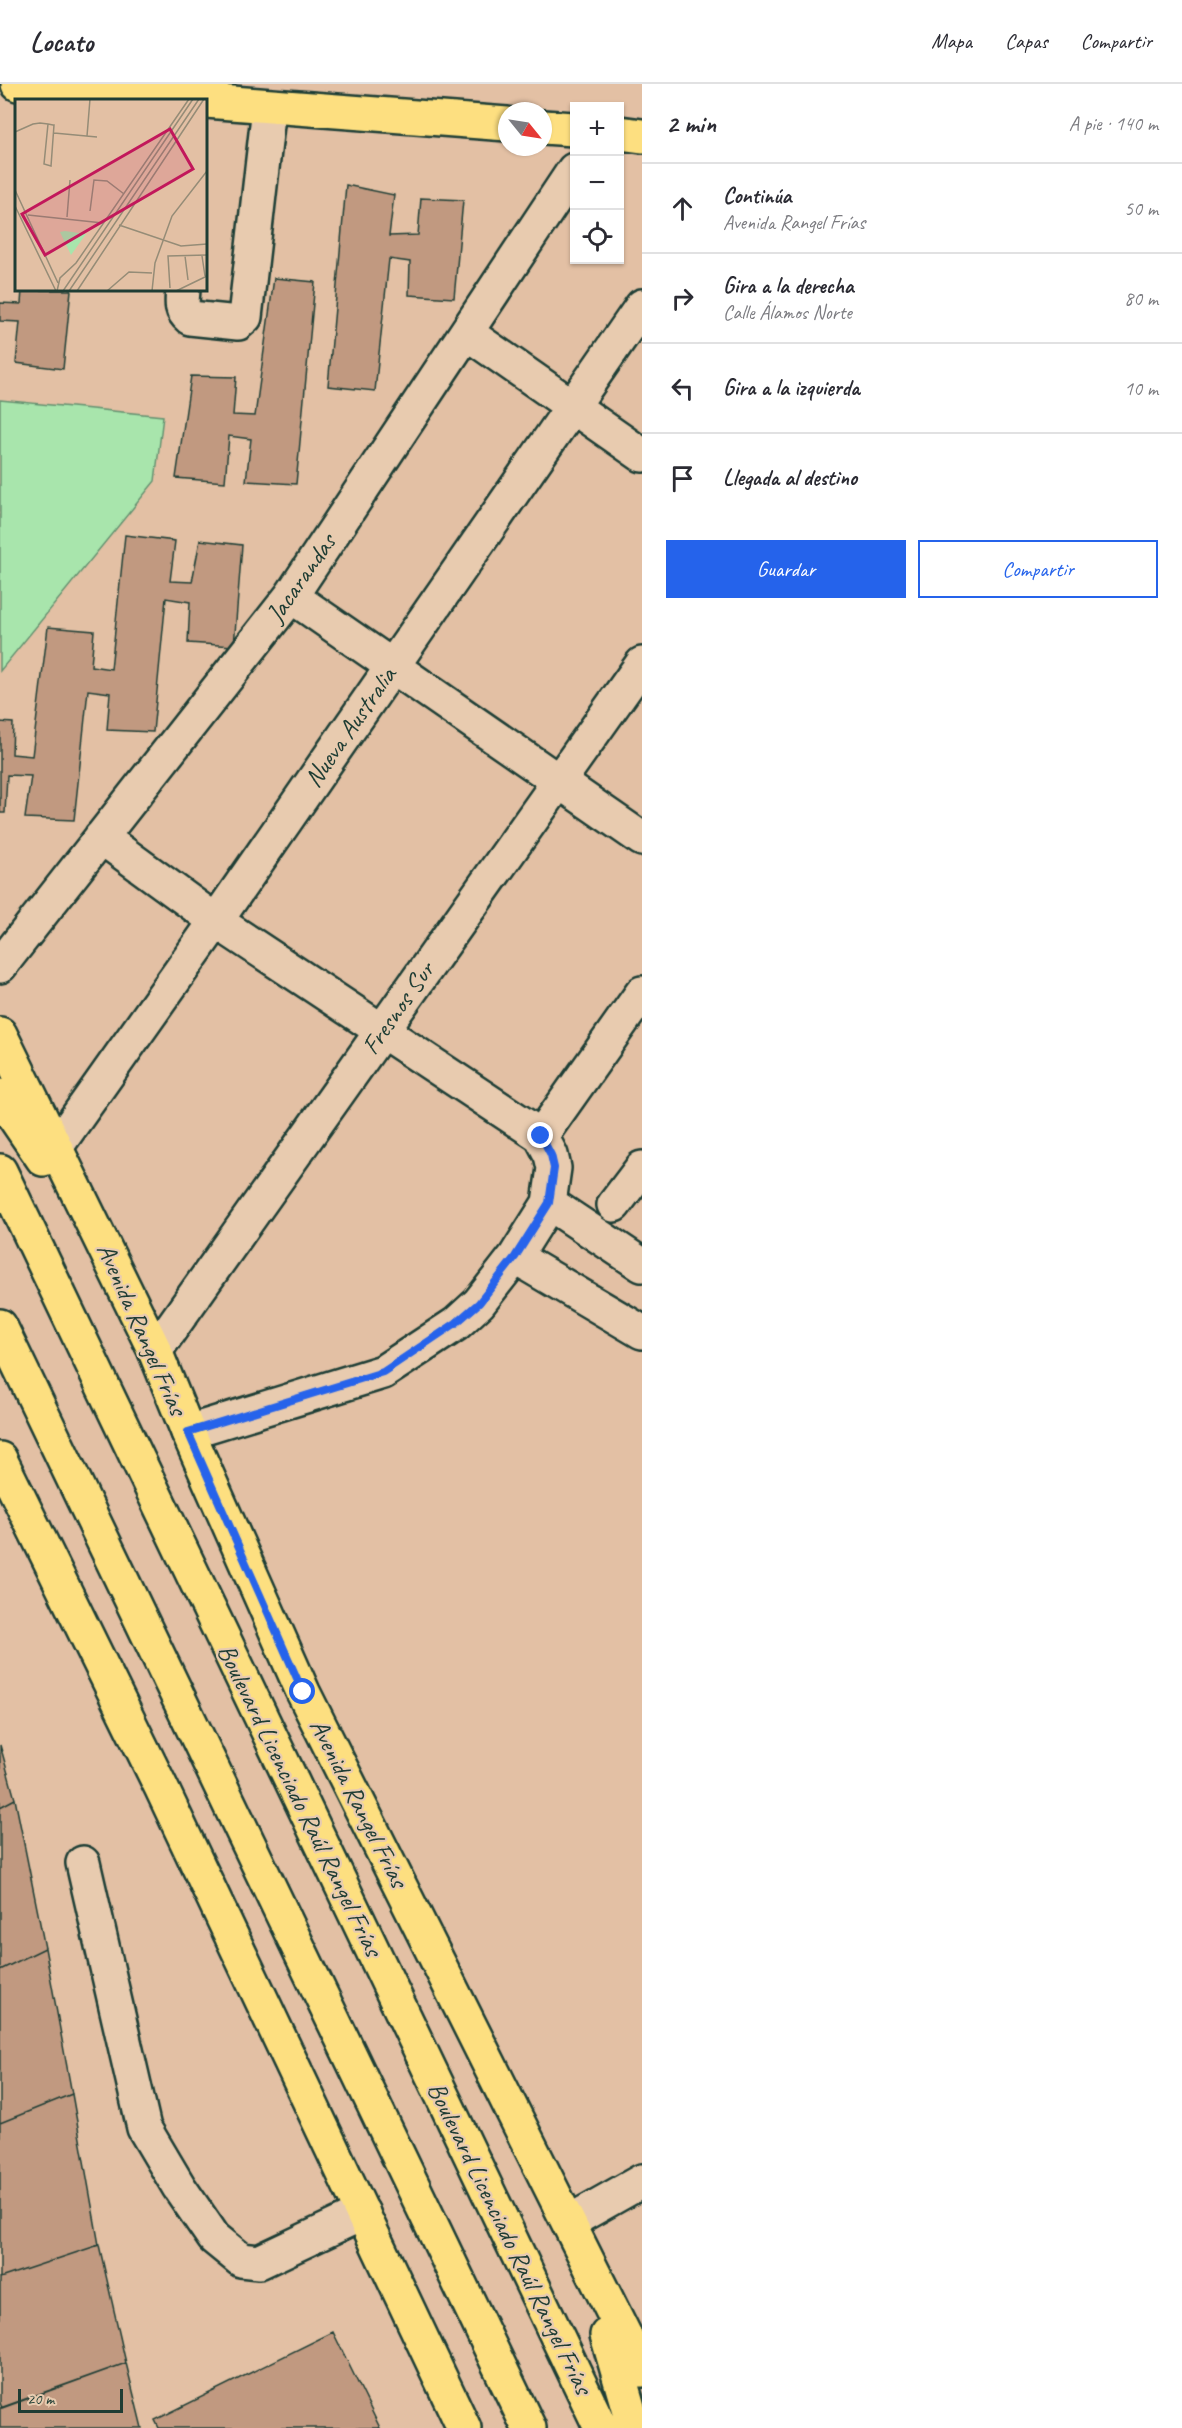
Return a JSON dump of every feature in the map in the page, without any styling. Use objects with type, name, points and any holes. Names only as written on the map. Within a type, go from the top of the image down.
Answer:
[{"type":"main road","points":[[18,84],[190,99]]},
{"type":"main road","points":[[207,101],[498,123]]},
{"type":"main road","points":[[552,128],[570,129]]},
{"type":"main road","points":[[624,134],[642,136]]},
{"type":"main road","name":"Avenida Rangel Frías","points":[[0,1034],[155,1351],[188,1432],[303,1692],[642,2370]]},
{"type":"main road","points":[[0,1095],[112,1260]]},
{"type":"main road","name":"Boulevard Licenciado Raúl Rangel Frías","points":[[0,1172],[601,2428]]},
{"type":"main road","points":[[0,1326],[529,2428]]},
{"type":"main road","points":[[0,1459],[161,1787],[464,2428]]},
{"type":"main road","points":[[584,2252],[634,2428]]},
{"type":"main road","points":[[404,2300],[489,2428]]},
{"type":"street","points":[[183,291],[182,307],[184,313],[190,318],[238,323],[245,317],[269,107]]},
{"type":"street","name":"Jacarandas","points":[[0,966],[291,596],[570,177]]},
{"type":"street","name":"Nueva Australia","points":[[56,1147],[216,921],[642,306]]},
{"type":"street","points":[[467,333],[642,455]]},
{"type":"street","points":[[291,596],[642,839]]},
{"type":"street","name":"Fresnos Sur","points":[[155,1351],[642,664]]},
{"type":"street","points":[[101,837],[216,921],[541,1136],[551,1155],[554,1168],[549,1203],[515,1257],[479,1303],[456,1323],[383,1372],[188,1432]]},
{"type":"street","points":[[541,1136],[642,993]]},
{"type":"street","points":[[614,1205],[642,1168]]},
{"type":"street","points":[[549,1203],[642,1265]]},
{"type":"street","points":[[515,1257],[642,1332]]},
{"type":"street","points":[[83,1863],[144,2128],[179,2187],[214,2238],[241,2260],[259,2262],[363,2214]]},
{"type":"street","points":[[569,2222],[642,2181]]},
{"type":"green space","points":[[0,400],[163,416],[155,481],[0,671]]},
{"type":"building","points":[[346,185],[394,195],[389,236],[418,235],[421,198],[463,200],[454,298],[409,295],[410,262],[389,259],[375,391],[328,386]]},
{"type":"building","points":[[274,278],[315,282],[296,484],[246,481],[251,439],[229,436],[225,482],[176,478],[191,376],[236,377],[233,415],[255,416]]},
{"type":"building","points":[[22,291],[71,291],[63,369],[16,363],[20,322],[0,321],[0,303],[21,304]]},
{"type":"building","points":[[125,535],[175,541],[170,581],[192,582],[200,540],[242,545],[234,646],[188,643],[190,602],[166,598],[153,732],[107,730],[110,693],[88,690],[74,820],[25,818],[31,776],[7,775],[5,813],[0,813],[0,722],[13,723],[12,754],[32,756],[48,627],[94,631],[91,666],[111,669]]},
{"type":"building","points":[[0,1745],[15,1799],[0,1807]]},
{"type":"building","points":[[15,1799],[45,1948],[0,1970],[0,1807]]},
{"type":"building","points":[[45,1948],[72,2094],[0,2123],[0,1970]]},
{"type":"building","points":[[72,2094],[99,2245],[0,2278],[0,2123]]},
{"type":"building","points":[[99,2245],[126,2363],[2,2408],[0,2403],[0,2278]]},
{"type":"building","points":[[333,2332],[380,2428],[159,2428],[155,2420]]},
{"type":"building","points":[[126,2363],[142,2428],[0,2428],[0,2408]]},
{"type":"route","points":[[303,1692],[188,1432],[299,1400],[383,1372],[456,1323],[479,1303],[515,1257],[549,1203],[554,1168],[547,1145],[541,1136]]}]
